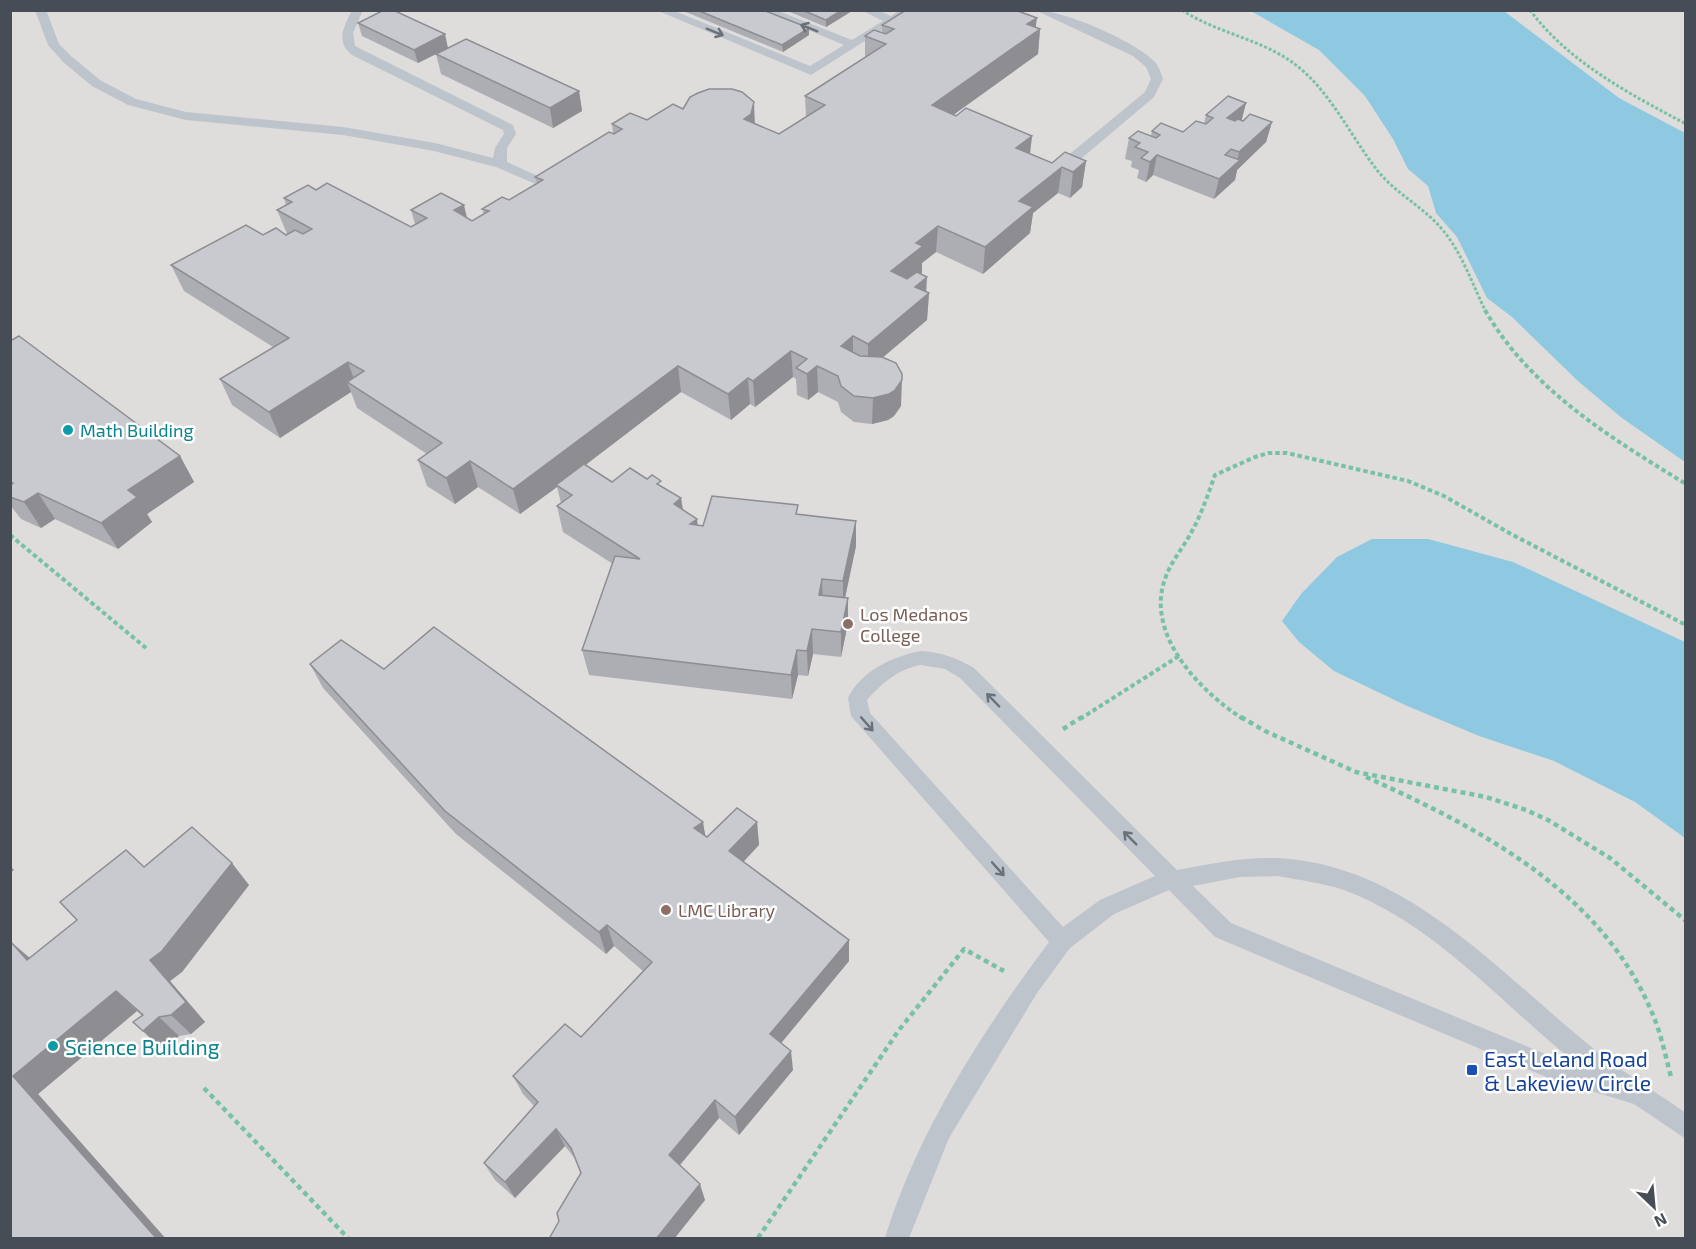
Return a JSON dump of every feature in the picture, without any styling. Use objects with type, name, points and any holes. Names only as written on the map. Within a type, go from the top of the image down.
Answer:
[{"type":"lane","points":[[40,10],[54,45],[81,71],[113,92],[156,110],[186,116],[366,135],[435,147],[501,164],[559,189]]},
{"type":"lane","points":[[358,10],[347,33],[349,47],[356,53],[509,128],[510,134],[500,149],[498,157],[501,164]]},
{"type":"lane","points":[[661,10],[811,71],[909,10]]},
{"type":"lane","points":[[765,10],[853,45]]},
{"type":"lane","points":[[866,10],[892,21]]},
{"type":"lane","points":[[1040,10],[1059,21],[1125,45],[1143,57],[1158,78],[1158,85],[1150,94],[1065,165]]},
{"type":"lane","points":[[1062,941],[861,717],[857,698],[875,679],[893,667],[925,656],[954,663],[967,673],[1223,930],[1549,1067],[1641,1095]]},
{"type":"lane","points":[[897,1239],[940,1130],[1029,986],[1062,941],[1107,907],[1171,880],[1240,868],[1277,867],[1316,873],[1347,882],[1379,896],[1444,935],[1583,1055],[1683,1126]]},
{"type":"path","points":[[1182,10],[1204,23],[1268,48],[1305,74],[1381,176],[1402,197],[1433,220],[1450,240],[1491,320],[1523,363],[1542,383],[1614,438],[1686,484]]},
{"type":"path","points":[[1530,10],[1546,32],[1608,80],[1686,124]]},
{"type":"path","points":[[1683,1126],[1665,1042],[1653,1012],[1626,963],[1598,925],[1561,889],[1522,859],[1478,830],[1428,804],[1278,737],[1240,716],[1213,695],[1179,656],[1162,617],[1161,598],[1164,579],[1197,522],[1215,475],[1255,457],[1269,453],[1287,453],[1408,481],[1444,496],[1511,534],[1686,625]]},
{"type":"path","points":[[10,535],[146,648]]},
{"type":"path","points":[[1037,745],[1179,656]]},
{"type":"path","points":[[1360,774],[1476,794],[1526,810],[1569,830],[1608,857],[1686,921]]},
{"type":"path","points":[[758,1239],[899,1030],[964,950],[1029,986]]},
{"type":"path","points":[[204,1088],[348,1239]]},
{"type":"shaded area","name":"Los Medanos College","points":[[11,11],[1685,11],[1685,1238],[11,1238]]},
{"type":"water","points":[[1251,11],[1504,11],[1619,98],[1685,133],[1685,462],[1622,418],[1579,382],[1512,317],[1487,298],[1457,237],[1436,213],[1428,186],[1408,169],[1393,139],[1365,96],[1319,50]]},
{"type":"water","points":[[1372,539],[1428,539],[1513,562],[1685,642],[1685,838],[1635,802],[1554,761],[1479,736],[1405,705],[1334,671],[1299,642],[1282,621],[1301,594],[1337,557]]},
{"type":"building","points":[[384,10],[393,10],[445,34],[414,50],[358,23]]},
{"type":"building","points":[[697,10],[763,10],[809,28],[782,45]]},
{"type":"building","points":[[802,10],[842,10],[826,20]]},
{"type":"building","points":[[906,10],[1015,10],[1037,18],[1027,24],[1040,29],[932,105],[956,116],[966,108],[1032,136],[1016,148],[1052,163],[1065,152],[1086,161],[1073,172],[1062,167],[1019,201],[1033,207],[985,247],[938,226],[916,243],[923,246],[891,271],[907,279],[917,272],[927,277],[915,287],[929,293],[868,344],[853,336],[841,346],[860,356],[882,357],[896,363],[902,374],[902,380],[889,394],[873,398],[854,396],[841,386],[838,376],[817,366],[807,374],[796,368],[807,359],[791,351],[753,381],[748,378],[728,394],[678,366],[513,489],[470,461],[446,478],[418,460],[442,443],[347,382],[364,371],[348,362],[269,412],[220,379],[289,338],[171,265],[246,225],[263,235],[276,228],[286,235],[295,230],[303,234],[312,229],[277,210],[292,202],[284,198],[308,185],[316,190],[327,183],[411,227],[427,218],[411,210],[441,193],[464,205],[454,210],[472,221],[489,211],[482,209],[502,197],[509,200],[543,180],[535,177],[609,132],[614,134],[622,129],[612,124],[630,113],[647,120],[673,104],[683,109],[690,97],[709,89],[732,89],[742,92],[754,102],[751,114],[744,119],[779,134],[825,105],[805,96],[886,44],[865,36],[874,30],[886,34],[894,29],[882,25]]},
{"type":"building","points":[[466,39],[579,91],[550,108],[436,54]]},
{"type":"building","points":[[1228,96],[1246,103],[1227,118],[1243,121],[1250,114],[1272,122],[1239,152],[1231,149],[1225,155],[1240,160],[1219,179],[1157,155],[1150,162],[1141,158],[1148,152],[1135,147],[1140,143],[1129,138],[1138,131],[1156,138],[1160,135],[1152,131],[1161,123],[1183,132],[1196,121],[1206,124],[1213,118],[1206,115]]},
{"type":"building","name":"Math Building","points":[[19,336],[180,456],[128,490],[137,497],[101,523],[38,493],[24,502],[10,497],[10,486],[13,483],[10,482],[10,341]]},
{"type":"building","points":[[584,464],[612,482],[630,468],[647,479],[652,475],[661,481],[657,484],[681,498],[674,504],[697,519],[690,524],[703,526],[712,496],[798,505],[796,514],[856,521],[843,581],[822,579],[819,595],[848,598],[841,632],[812,629],[807,651],[797,650],[791,675],[582,650],[615,556],[640,559],[557,506],[572,495],[556,485]]},
{"type":"building","name":"LMC Library","points":[[434,627],[703,822],[694,828],[707,837],[737,808],[757,822],[729,851],[849,940],[770,1034],[791,1051],[735,1117],[715,1100],[669,1155],[700,1184],[656,1239],[549,1239],[559,1221],[557,1213],[581,1173],[571,1148],[556,1129],[505,1182],[484,1163],[538,1102],[513,1076],[565,1024],[581,1037],[652,962],[607,925],[599,932],[445,811],[310,664],[341,640],[384,669]]},
{"type":"building","name":"Science Building","points":[[192,827],[232,863],[162,951],[150,960],[186,1002],[171,1015],[159,1017],[143,1031],[133,1022],[143,1015],[116,991],[13,1076],[157,1239],[10,1239],[10,941],[27,960],[77,920],[60,902],[126,850],[144,867]]},
{"type":"place","name":"Math Building","points":[[68,430]]},
{"type":"place","name":"Los Medanos College","points":[[848,624]]},
{"type":"place","name":"LMC Library","points":[[666,910]]},
{"type":"place","name":"Science Building","points":[[53,1046]]},
{"type":"place","name":"East Leland Road & Lakeview Circle","points":[[1472,1070]]}]
